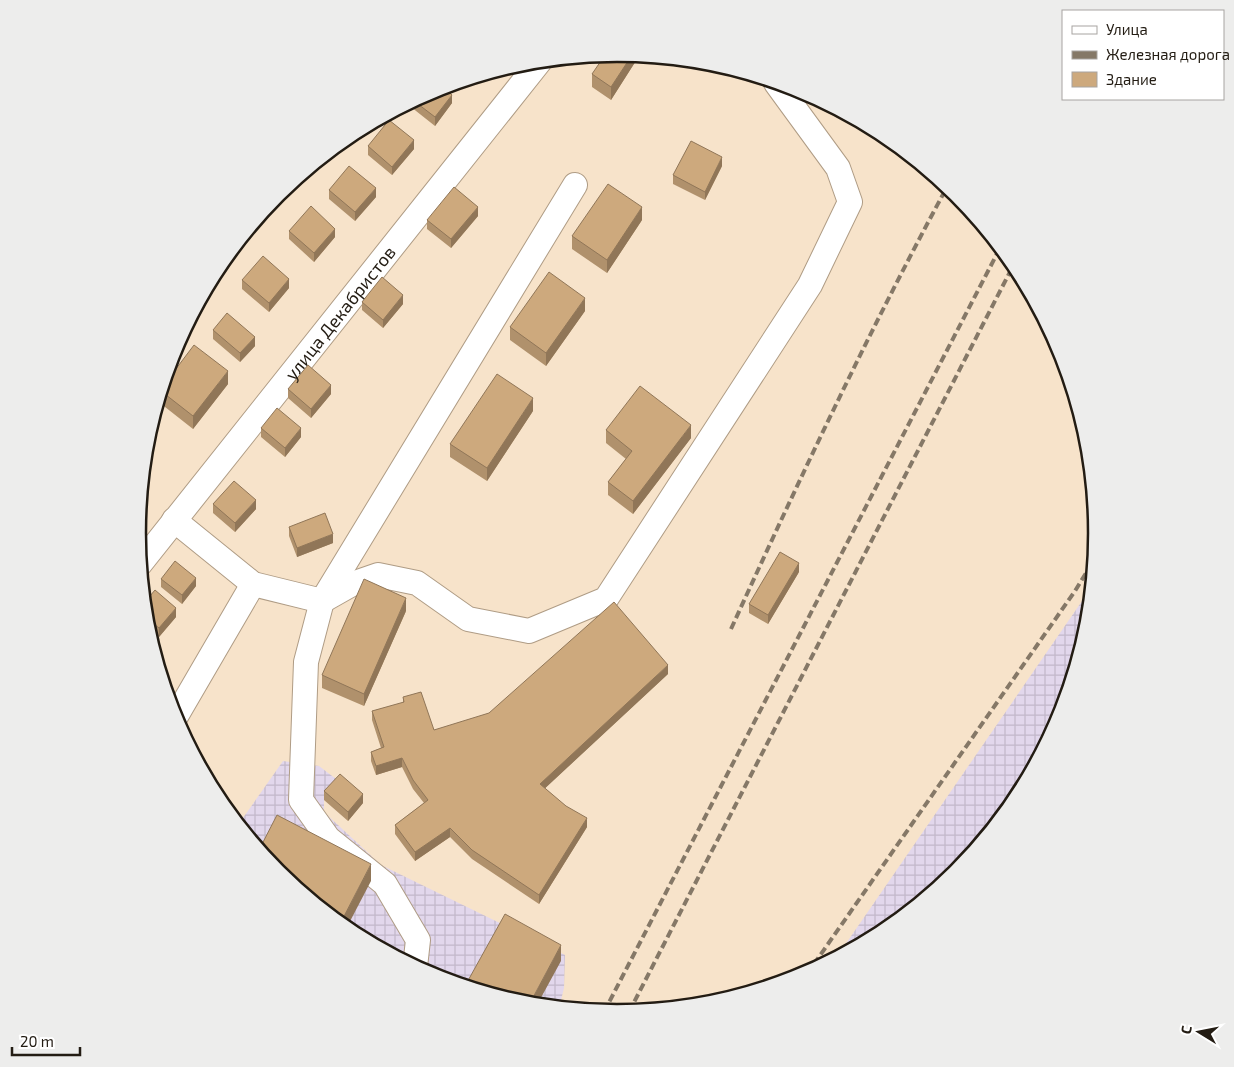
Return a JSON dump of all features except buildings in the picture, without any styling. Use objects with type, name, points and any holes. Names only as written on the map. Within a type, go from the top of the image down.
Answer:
[{"type":"street","name":"улица Декабристов","points":[[147,555],[532,71]]},
{"type":"street","points":[[174,520],[253,584],[322,601],[352,584],[378,575],[417,583],[468,619],[529,631],[606,599],[810,284],[850,202],[838,168],[783,93]]},
{"type":"street","points":[[416,959],[418,940],[385,884],[328,838],[301,800],[306,662],[322,601],[575,185]]},
{"type":"street","points":[[180,708],[253,584]]},
{"type":"shaded area","points":[[1083,599],[1072,655],[1052,714],[1025,769],[1009,795],[971,844],[928,888],[879,925],[845,945]]},
{"type":"shaded area","points":[[283,761],[319,766],[340,782],[324,800],[324,812],[381,865],[565,955],[564,988],[561,1000],[525,995],[466,980],[437,969],[381,941],[355,925],[306,888],[284,867],[242,819]]},
{"type":"railway","points":[[731,629],[835,406],[943,194]]},
{"type":"railway","points":[[608,1004],[997,255]]},
{"type":"railway","points":[[633,1003],[1009,273]]},
{"type":"railway","points":[[817,960],[1086,573]]}]
